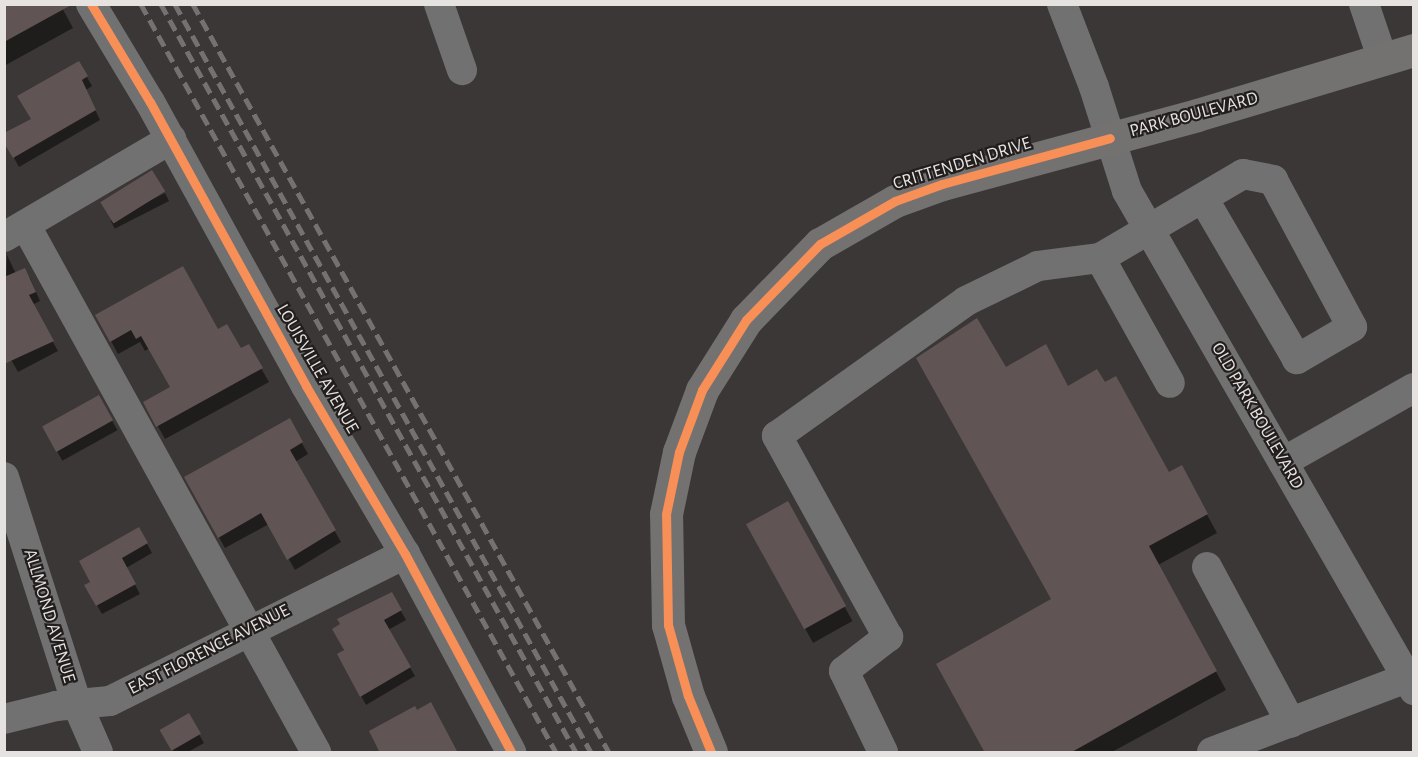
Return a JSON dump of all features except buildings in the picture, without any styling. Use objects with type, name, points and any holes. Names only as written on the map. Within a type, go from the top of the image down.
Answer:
[{"type":"main road","name":"PARK BOULEVARD","points":[[1110,138],[1398,55]]},
{"type":"main road","name":"CRITTENDEN DRIVE","points":[[711,753],[688,696],[668,625],[666,514],[679,452],[702,390],[740,330],[820,244],[895,201],[942,184],[1110,138]]},
{"type":"street","name":"LOUISVILLE AVENUE","points":[[91,4],[171,139],[306,386],[405,554],[512,753]]},
{"type":"street","points":[[439,4],[462,70]]},
{"type":"street","name":"PARK BOULEVARD","points":[[1062,4],[1110,138]]},
{"type":"street","points":[[1364,4],[1398,55]]},
{"type":"street","name":"OLD PARK BOULEVARD","points":[[1110,138],[1127,191],[1410,684]]},
{"type":"street","points":[[171,139],[15,232],[249,630],[316,753]]},
{"type":"street","points":[[883,753],[844,671],[888,637],[777,436],[966,301],[1038,266],[1100,258],[1243,174],[1273,180],[1352,327],[1297,359],[1203,198]]},
{"type":"street","points":[[1100,258],[1170,383]]},
{"type":"street","points":[[1283,462],[1413,388]]},
{"type":"street","name":"ALLMOND AVENUE","points":[[4,477],[77,704],[98,753]]},
{"type":"street","name":"EAST FLORENCE AVENUE","points":[[4,719],[77,704],[110,701],[405,554]]},
{"type":"street","points":[[1207,567],[1291,723]]},
{"type":"street","points":[[1212,753],[1291,723],[1410,684]]},
{"type":"railway","points":[[141,4],[556,752]]},
{"type":"railway","points":[[161,4],[576,752]]},
{"type":"railway","points":[[175,4],[591,752]]},
{"type":"railway","points":[[193,4],[609,752]]},
{"type":"cycle path","points":[[91,4],[150,102],[306,386],[405,554],[511,752]]},
{"type":"cycle path","points":[[711,752],[688,696],[668,625],[666,514],[679,452],[702,390],[746,320],[820,244],[895,201],[942,184],[1110,138]]}]
